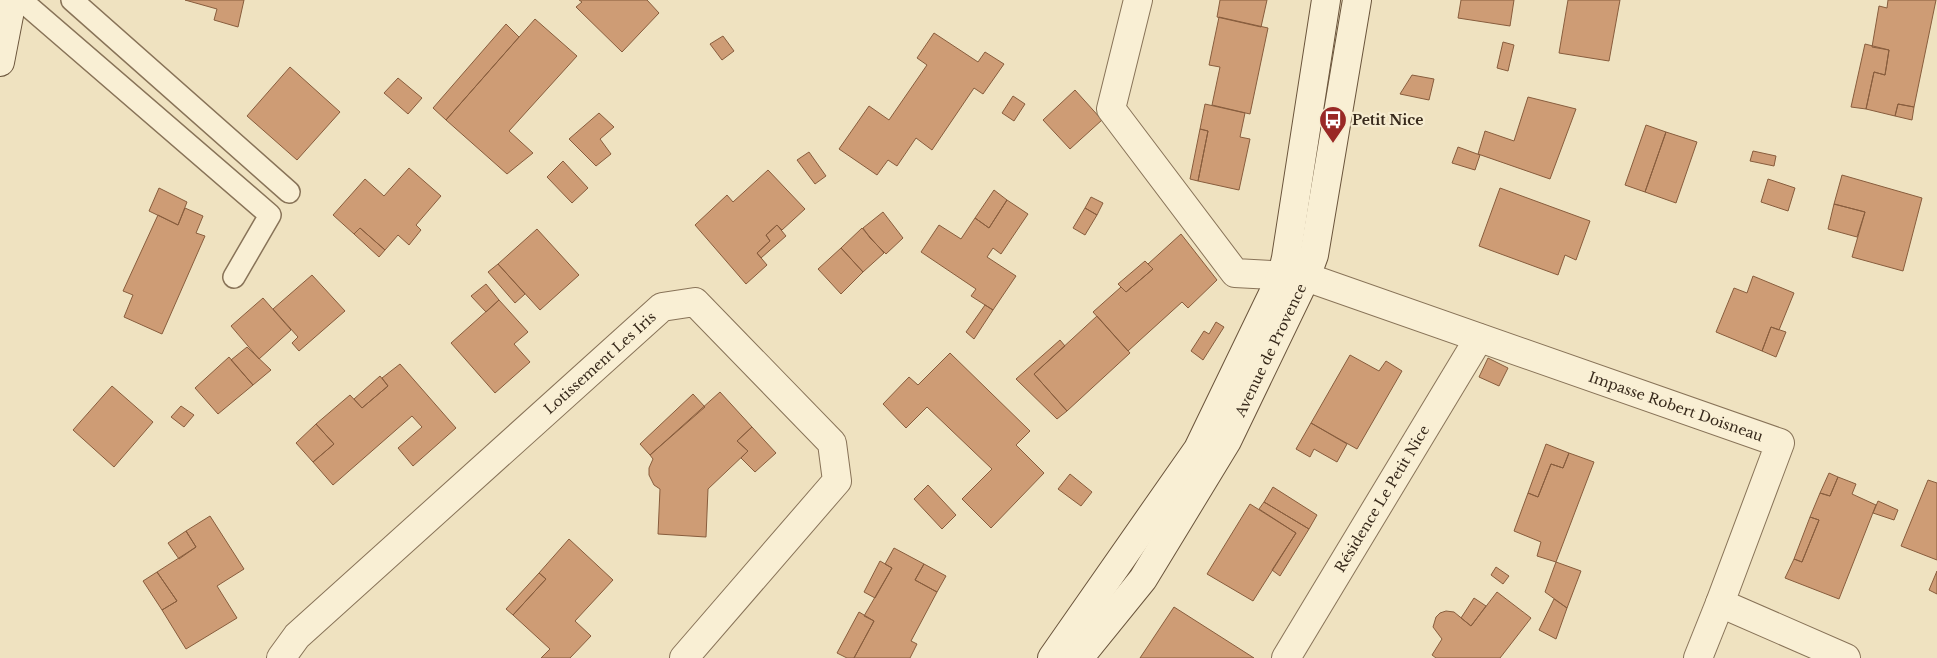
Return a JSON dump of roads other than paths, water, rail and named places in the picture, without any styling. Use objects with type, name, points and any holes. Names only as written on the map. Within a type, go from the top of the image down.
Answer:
[{"type":"street","points":[[0,62],[12,0]]},
{"type":"street","name":"Impasse Robert Doisneau","points":[[1138,0],[1111,109],[1235,273],[1294,276],[1479,338],[1780,444],[1720,604]]},
{"type":"street","name":"Avenue de Provence","points":[[1079,658],[1143,579],[1227,441],[1294,276],[1286,258],[1326,0]]},
{"type":"street","name":"Avenue de Provence","points":[[1052,658],[1198,449],[1294,276],[1314,255],[1357,0]]},
{"type":"street","name":"Lotissement Les Iris","points":[[281,658],[297,636],[662,307],[695,302],[832,443],[837,481],[684,658]]},
{"type":"street","name":"Résidence Le Petit Nice","points":[[1286,658],[1479,338]]},
{"type":"street","points":[[1698,658],[1720,604],[1846,658]]},
{"type":"lane","points":[[20,0],[270,215],[234,277]]},
{"type":"lane","points":[[72,0],[289,192]]},
{"type":"place","name":"Petit Nice","points":[[1333,144]]}]
